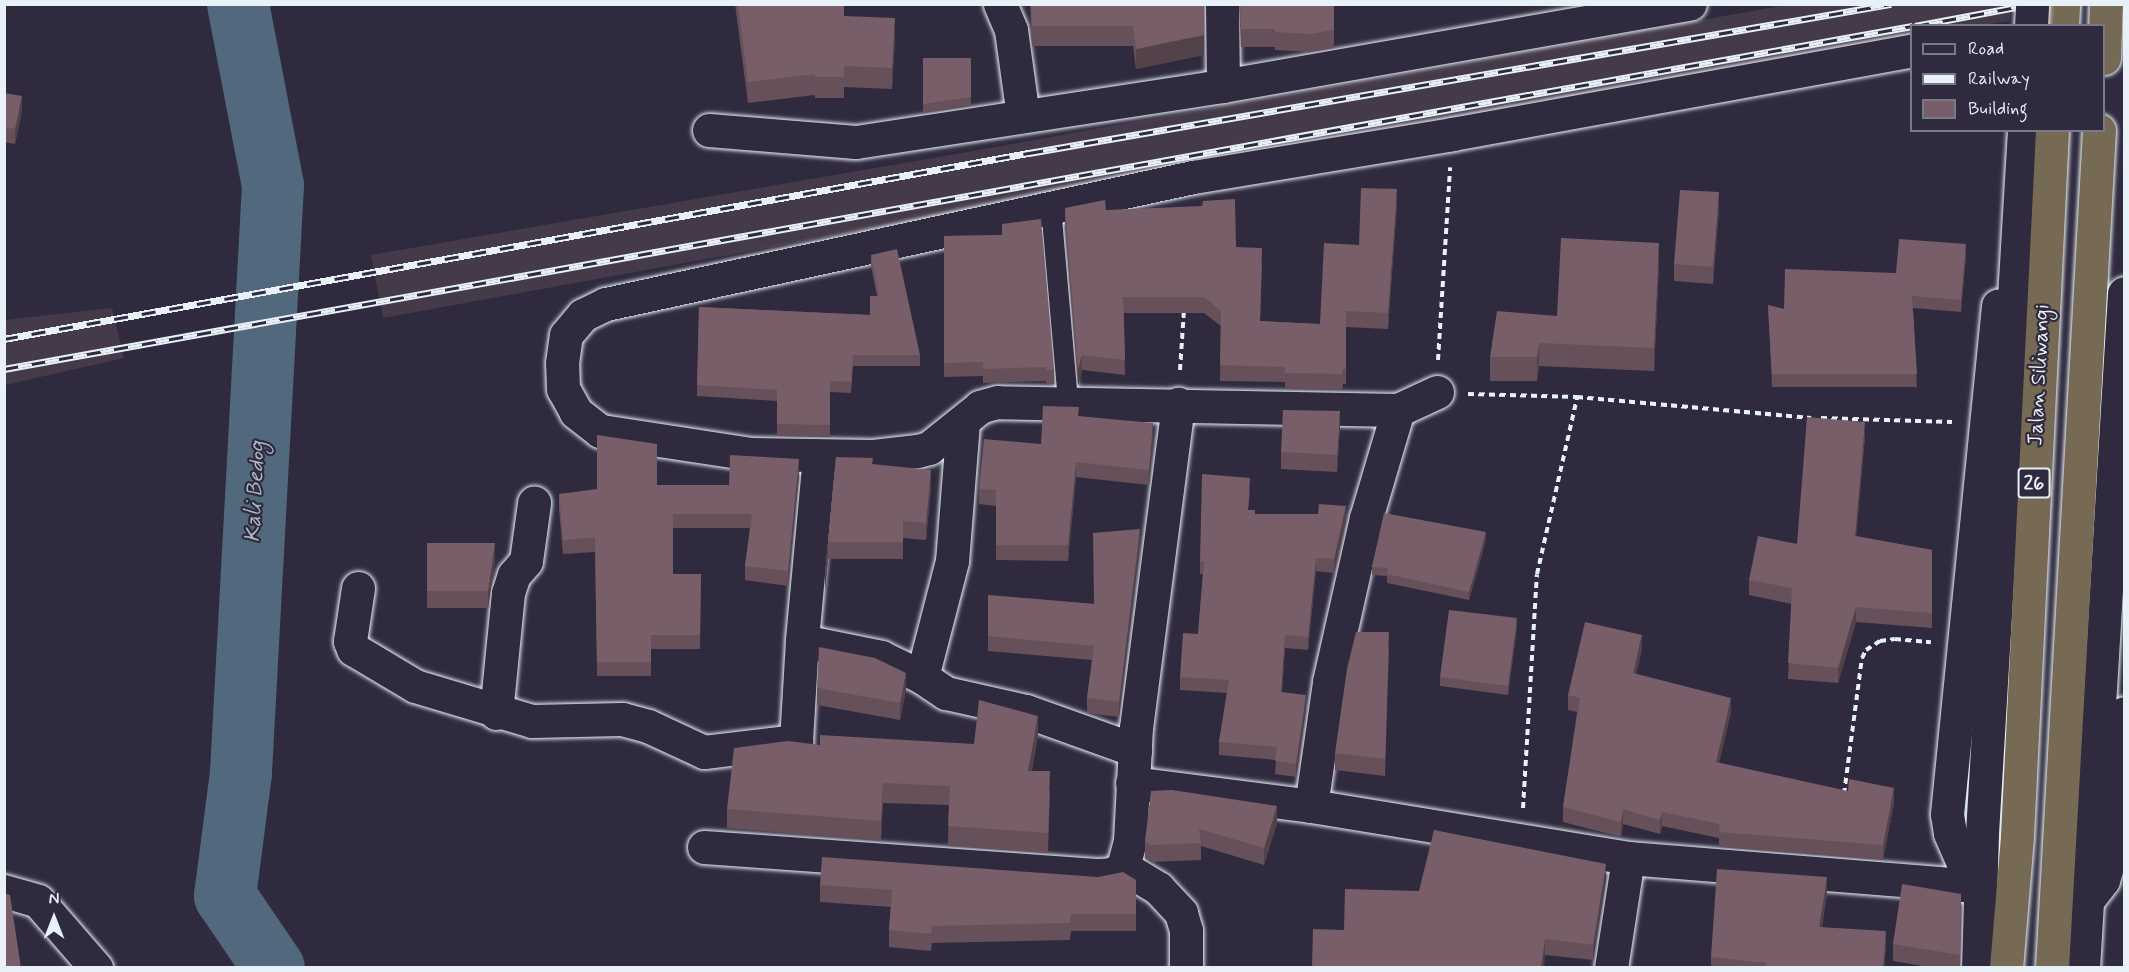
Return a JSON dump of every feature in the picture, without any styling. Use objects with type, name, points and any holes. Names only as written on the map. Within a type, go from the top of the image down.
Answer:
[{"type":"highway","points":[[2062,24],[2063,4]]},
{"type":"highway","points":[[2105,24],[2106,4]]},
{"type":"highway","name":"Jalan Siliwangi","points":[[1988,898],[2017,836],[2052,132]]},
{"type":"highway","name":"26","points":[[2052,968],[2071,908],[2061,819],[2100,132]]},
{"type":"highway","name":"26","points":[[1988,898],[2007,968]]},
{"type":"street","points":[[1000,4],[1011,30],[1023,116]]},
{"type":"street","points":[[1222,4],[1223,86]]},
{"type":"street","points":[[709,130],[856,142],[1223,86],[1690,4]]},
{"type":"street","points":[[2031,24],[2032,4]]},
{"type":"street","points":[[2105,29],[2124,24]]},
{"type":"street","points":[[1437,392],[1398,410],[1178,404],[985,404],[929,448],[917,451],[819,456],[751,454],[600,431],[576,412],[563,389],[566,335],[583,315],[606,304],[1193,177],[1452,134],[1910,50]]},
{"type":"street","points":[[1988,898],[1950,834],[1947,814],[1989,423],[2011,132]]},
{"type":"street","points":[[1978,968],[1988,898],[1982,834],[2024,132]]},
{"type":"street","points":[[2083,968],[2071,908],[2088,857],[2124,293]]},
{"type":"street","points":[[704,847],[1099,875],[1112,874],[1123,867],[1130,841],[1135,750],[1178,404]]},
{"type":"street","points":[[1311,806],[1332,670],[1366,518],[1398,410]]},
{"type":"street","points":[[922,677],[952,561],[963,422]]},
{"type":"street","points":[[358,588],[350,641],[358,655],[415,686],[496,713],[547,722],[622,719],[648,726],[704,752],[790,743],[796,741],[800,732],[802,641],[819,456]]},
{"type":"street","points":[[496,713],[508,593],[514,575],[526,561],[534,502]]},
{"type":"street","points":[[802,641],[881,657],[922,677],[946,693],[1026,711],[1135,750]]},
{"type":"street","points":[[2071,908],[2103,880],[2116,837],[2124,713]]},
{"type":"street","points":[[1132,783],[1311,806],[1628,858],[1988,898]]},
{"type":"street","points":[[1611,968],[1628,858]]},
{"type":"street","points":[[1123,867],[1158,888],[1181,913],[1186,930],[1186,968]]},
{"type":"street","points":[[4,891],[38,901],[96,968]]},
{"type":"lane","points":[[1051,207],[1068,403]]},
{"type":"path","points":[[1452,134],[1437,392],[1577,398],[1786,417],[1989,423]]},
{"type":"path","points":[[1178,404],[1185,296]]},
{"type":"path","points":[[1521,842],[1537,574],[1577,398]]},
{"type":"path","points":[[1843,803],[1862,658],[1866,650],[1880,641],[1895,639],[1965,645]]},
{"type":"shaded area","points":[[1786,5],[2011,5],[2009,21],[1990,24],[1910,24],[1910,39],[383,318],[371,255],[962,153]]},
{"type":"shaded area","points":[[112,308],[124,358],[5,385],[5,320]]},
{"type":"building","points":[[738,4],[844,4],[844,16],[895,18],[892,68],[844,66],[844,77],[815,77],[815,74],[748,82]]},
{"type":"building","points":[[1031,4],[1204,4],[1204,35],[1136,49],[1133,26],[1032,26]]},
{"type":"building","points":[[1240,4],[1334,4],[1334,30],[1310,34],[1275,32],[1275,29],[1241,29]]},
{"type":"building","points":[[923,58],[971,58],[971,97],[923,104]]},
{"type":"building","points":[[4,93],[22,96],[15,129],[4,127]]},
{"type":"building","points":[[1361,188],[1397,189],[1388,313],[1346,311],[1346,369],[1343,369],[1342,374],[1285,373],[1285,367],[1220,365],[1221,311],[1204,297],[1123,297],[1125,360],[1082,355],[1078,369],[1065,208],[1105,200],[1106,210],[1202,206],[1203,201],[1235,199],[1236,247],[1262,248],[1260,321],[1320,324],[1324,243],[1359,245]]},
{"type":"building","points":[[1680,190],[1719,192],[1713,267],[1674,264]]},
{"type":"building","points":[[1041,219],[1054,370],[1046,370],[1046,367],[983,369],[983,362],[944,363],[944,236],[1002,235],[1002,224]]},
{"type":"building","points":[[1561,238],[1659,243],[1654,348],[1539,343],[1537,357],[1490,357],[1497,311],[1557,316]]},
{"type":"building","points":[[1899,239],[1966,244],[1961,300],[1912,296],[1917,374],[1772,374],[1768,305],[1784,309],[1785,269],[1896,273]]},
{"type":"building","points":[[897,249],[920,355],[853,355],[851,382],[830,381],[830,425],[777,424],[777,390],[697,385],[699,307],[870,315],[870,296],[879,296],[871,255]]},
{"type":"building","points":[[1043,406],[1079,407],[1078,416],[1153,423],[1149,470],[1076,462],[1068,545],[996,545],[996,490],[979,489],[984,439],[1041,444]]},
{"type":"building","points":[[1283,410],[1340,411],[1337,455],[1281,452]]},
{"type":"building","points":[[1807,417],[1865,422],[1855,536],[1932,550],[1932,613],[1856,607],[1838,668],[1788,663],[1792,588],[1749,580],[1758,536],[1797,544]]},
{"type":"building","points":[[597,435],[657,444],[657,485],[729,485],[730,455],[799,459],[788,571],[745,566],[752,514],[673,514],[673,574],[701,574],[700,635],[651,635],[651,662],[597,662],[595,537],[563,540],[559,494],[597,489]]},
{"type":"building","points":[[836,457],[873,458],[872,464],[931,470],[926,523],[903,521],[903,542],[828,542]]},
{"type":"building","points":[[1202,474],[1250,478],[1248,510],[1255,510],[1255,514],[1318,514],[1319,504],[1346,506],[1334,559],[1316,558],[1308,637],[1285,635],[1281,692],[1306,695],[1296,764],[1275,761],[1277,747],[1219,742],[1229,680],[1180,677],[1183,633],[1198,634],[1204,561],[1200,561]]},
{"type":"building","points":[[1384,513],[1486,532],[1469,592],[1387,574],[1388,568],[1372,567]]},
{"type":"building","points":[[1140,529],[1119,702],[1087,698],[1094,646],[988,636],[988,595],[1094,604],[1093,533]]},
{"type":"building","points":[[427,543],[495,543],[488,591],[427,591]]},
{"type":"building","points":[[1449,610],[1517,618],[1508,686],[1440,677]]},
{"type":"building","points":[[1585,622],[1642,635],[1633,673],[1731,698],[1716,762],[1848,791],[1849,779],[1894,788],[1883,845],[1719,832],[1720,824],[1662,812],[1660,820],[1623,809],[1621,822],[1563,807],[1580,698],[1568,695]]},
{"type":"building","points":[[1356,632],[1389,632],[1385,759],[1335,753],[1347,669]]},
{"type":"building","points":[[819,647],[875,658],[906,673],[900,703],[817,688]]},
{"type":"building","points":[[979,700],[1038,716],[1028,771],[1050,771],[1048,833],[948,826],[950,786],[883,783],[881,821],[727,809],[734,748],[788,741],[820,745],[820,735],[974,744]]},
{"type":"building","points":[[1172,790],[1277,806],[1264,848],[1199,829],[1201,843],[1151,845],[1145,841],[1151,791]]},
{"type":"building","points":[[1434,830],[1606,864],[1593,945],[1545,939],[1541,968],[1312,968],[1313,929],[1344,930],[1345,889],[1419,891]]},
{"type":"building","points":[[822,857],[1098,877],[1123,872],[1136,880],[1136,914],[1071,914],[1070,923],[932,926],[931,934],[889,930],[892,890],[820,885]]},
{"type":"building","points":[[1717,869],[1827,877],[1819,927],[1886,931],[1883,968],[1766,968],[1766,963],[1711,957]]},
{"type":"building","points":[[1902,884],[1961,894],[1960,955],[1893,944]]},
{"type":"building","points":[[4,893],[10,895],[21,968],[4,968]]},
{"type":"waterway","name":"Kali Bedog","points":[[238,4],[273,185],[241,773],[225,896],[274,968]]},
{"type":"railway","points":[[4,339],[1029,153],[1891,4]]},
{"type":"railway","points":[[1926,24],[2033,4]]},
{"type":"railway","points":[[4,369],[1910,26]]}]
